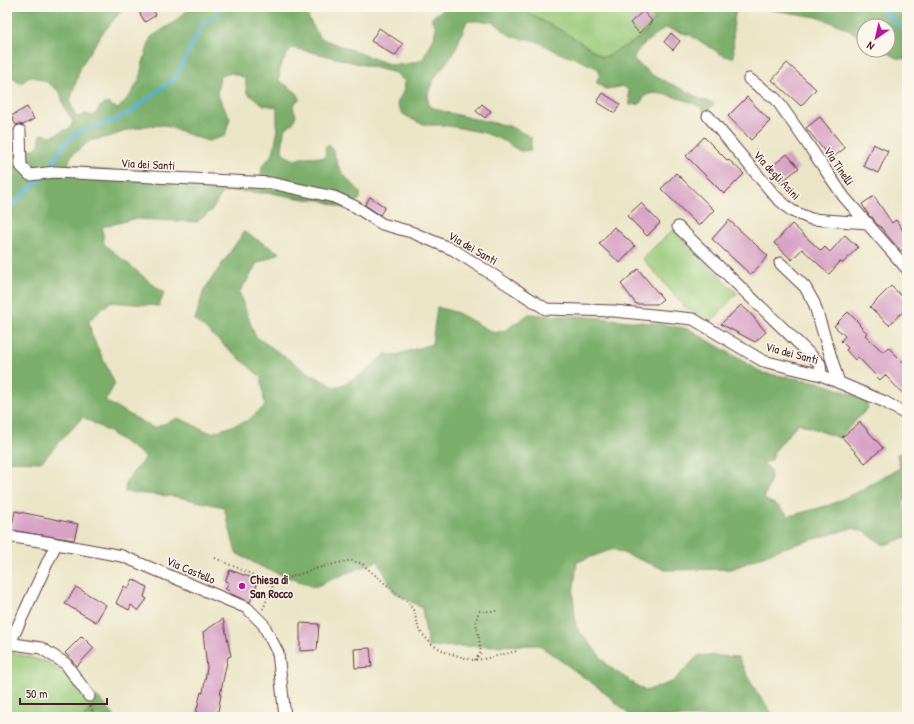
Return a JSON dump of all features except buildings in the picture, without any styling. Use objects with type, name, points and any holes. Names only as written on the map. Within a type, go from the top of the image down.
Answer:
[{"type":"street","name":"Via Tinelli","points":[[749,79],[776,100],[844,197],[907,269]]},
{"type":"street","name":"Via degli Asini","points":[[708,116],[776,196],[792,211],[811,219],[868,223]]},
{"type":"street","name":"Via dei Santi","points":[[20,131],[21,166],[30,175],[55,172],[271,183],[334,197],[356,207],[382,224],[411,232],[454,250],[546,309],[614,311],[693,319],[763,361],[821,375],[885,402],[907,415]]},
{"type":"street","points":[[678,227],[820,364],[821,375]]},
{"type":"street","points":[[780,263],[805,287],[814,303],[839,383]]},
{"type":"street","name":"Via Castello","points":[[7,536],[122,556],[247,608],[263,624],[278,653],[285,717]]},
{"type":"street","points":[[56,544],[9,643],[41,648],[66,664],[89,696]]},
{"type":"path","points":[[215,558],[267,581],[272,587]]},
{"type":"path","points":[[259,620],[272,587],[276,583],[343,562],[353,561],[361,563],[408,603],[414,611],[419,630],[432,644],[445,652],[472,660],[484,660],[517,651]]},
{"type":"path","points":[[475,660],[481,652],[476,621],[479,611],[498,611]]},
{"type":"green space","points":[[7,7],[124,7],[101,35],[81,66],[70,101],[75,116],[78,117],[86,114],[94,116],[100,107],[107,103],[118,109],[131,94],[139,80],[151,37],[173,23],[190,8],[304,7],[320,38],[391,65],[406,64],[423,59],[434,38],[436,27],[431,19],[446,7],[514,7],[526,11],[564,32],[602,57],[609,56],[633,42],[645,33],[655,19],[649,12],[636,7],[736,7],[733,29],[734,57],[724,56],[690,35],[665,28],[642,45],[633,59],[652,75],[702,100],[714,104],[706,113],[699,106],[688,101],[656,93],[645,96],[640,104],[630,105],[628,89],[622,86],[605,89],[596,82],[600,75],[599,69],[559,53],[539,42],[528,39],[520,39],[508,34],[495,23],[486,21],[467,21],[452,55],[431,85],[428,98],[429,106],[470,118],[509,126],[531,137],[531,150],[520,151],[502,140],[485,133],[455,127],[428,125],[417,122],[403,114],[397,104],[404,90],[405,82],[396,73],[291,48],[280,67],[279,80],[297,93],[300,99],[296,101],[293,107],[296,115],[293,123],[284,131],[282,151],[288,157],[295,160],[308,157],[322,158],[326,156],[325,147],[329,144],[333,150],[337,164],[341,171],[360,192],[360,199],[346,209],[321,200],[304,199],[271,193],[228,191],[222,193],[212,210],[197,222],[134,219],[102,227],[104,244],[164,293],[159,306],[110,302],[89,321],[92,336],[115,384],[105,401],[154,428],[178,418],[211,433],[247,421],[265,406],[261,377],[195,320],[204,290],[244,232],[280,253],[256,264],[249,278],[239,292],[255,336],[304,370],[336,388],[364,373],[385,354],[393,356],[432,344],[437,307],[458,313],[494,333],[506,330],[529,314],[578,316],[662,324],[689,329],[763,373],[818,382],[866,399],[868,408],[839,438],[798,423],[774,452],[772,460],[762,463],[770,469],[771,478],[764,499],[778,506],[789,516],[830,505],[861,490],[900,468],[897,454],[907,452],[907,497],[903,502],[907,537],[884,545],[865,532],[852,528],[780,549],[732,569],[666,570],[613,549],[577,562],[573,595],[576,627],[608,666],[645,691],[672,682],[699,655],[738,657],[757,693],[775,717],[632,717],[603,691],[539,645],[428,647],[422,608],[394,592],[378,561],[314,587],[264,568],[236,553],[224,507],[178,497],[125,492],[126,481],[146,457],[109,432],[83,417],[41,462],[7,461],[7,146],[17,153],[35,149],[39,145],[41,134],[52,136],[70,128],[73,121],[65,109],[60,92],[47,82],[31,76],[20,84],[10,75],[7,76]],"holes":[[[232,73],[245,78],[247,93],[264,105],[277,107],[278,129],[273,154],[262,166],[260,186],[90,169],[68,164],[71,156],[90,141],[146,126],[164,125],[208,141],[225,136],[230,118],[217,94],[220,76]]]},
{"type":"green space","points":[[514,7],[636,7],[649,12],[655,19],[645,33],[633,42],[609,56],[602,57],[564,32],[526,11]]},
{"type":"green space","points":[[752,7],[907,7],[907,59],[896,57],[896,18],[856,18],[856,35],[844,27],[817,17]]},
{"type":"green space","points":[[673,230],[737,293],[710,324],[684,306],[642,258]]},
{"type":"green space","points":[[7,651],[47,662],[99,698],[83,717],[7,717]]},
{"type":"green space","points":[[99,698],[115,717],[83,717]]},
{"type":"waterway","points":[[48,170],[67,140],[82,131],[116,120],[133,110],[175,78],[204,22],[216,17],[221,7]]},
{"type":"waterway","points":[[878,7],[907,32]]},
{"type":"waterway","points":[[7,212],[27,190],[45,176]]},
{"type":"place","name":"Chiesa di San Rocco","points":[[242,586]]}]
